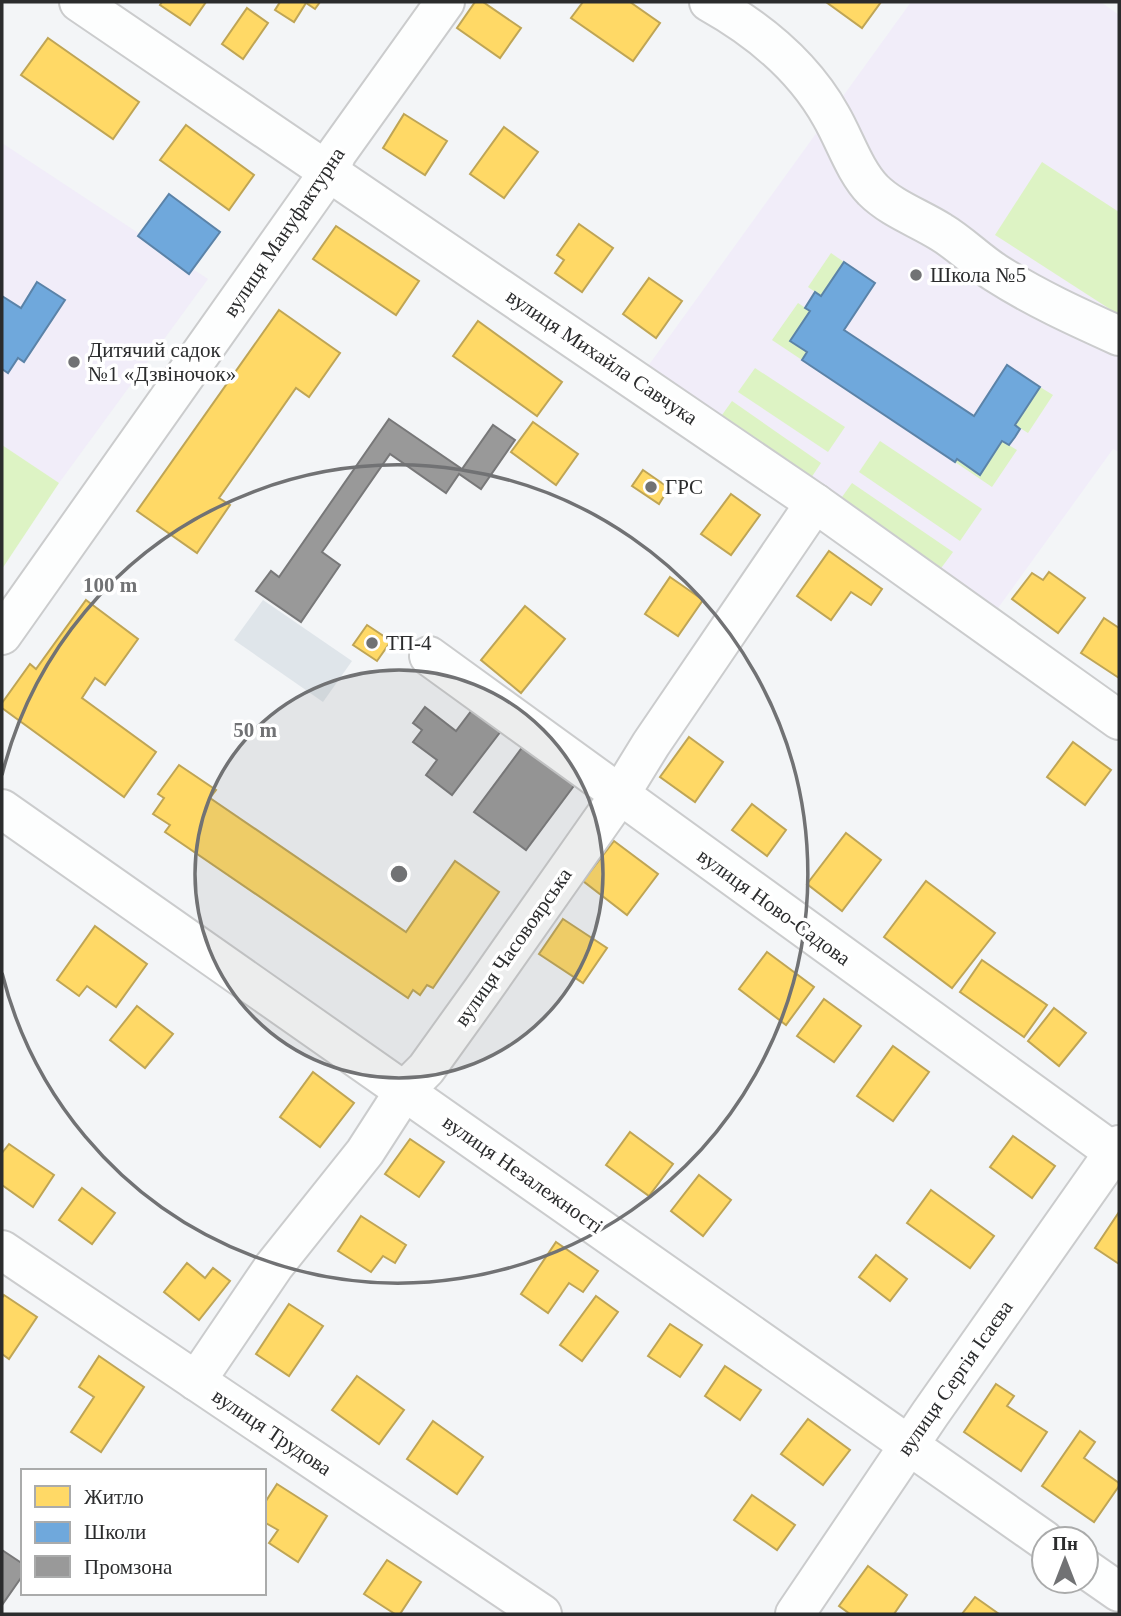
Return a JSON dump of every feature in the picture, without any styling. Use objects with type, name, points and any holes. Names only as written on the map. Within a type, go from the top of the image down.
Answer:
[{"type":"street","name":"вулиця Михайла Савчука","points":[[79,2],[815,503],[1119,720]]},
{"type":"street","name":"вулиця Мануфактурна","points":[[2,635],[328,172],[337,153],[444,2]]},
{"type":"street","points":[[709,2],[756,30],[804,77],[830,115],[864,178],[874,190],[896,207],[942,232],[1021,289],[1119,336]]},
{"type":"street","name":"вулиця Часовоярська","points":[[196,1381],[274,1266],[365,1152],[405,1090],[426,1069],[450,1036],[619,796],[815,503]]},
{"type":"street","name":"вулиця Ново-Садова","points":[[429,656],[619,796],[1118,1151]]},
{"type":"street","name":"вулиця Незалежності","points":[[2,809],[1030,1530]]},
{"type":"street","name":"вулиця Сергія Ісаєва","points":[[795,1614],[908,1446],[1118,1151]]},
{"type":"street","name":"вулиця Трудова","points":[[2,1250],[542,1614]]},
{"type":"street","points":[[1100,1579],[1119,1592]]},
{"type":"shaded area","name":"Школа №5","points":[[911,2],[1101,2],[1119,15],[1119,452],[1113,449],[993,615],[643,373]]},
{"type":"shaded area","name":"Дитячий садок №1 «Дзвіночок»","points":[[2,143],[208,279],[59,483],[2,445]]},
{"type":"shaded area","points":[[263,600],[352,661],[323,702],[234,640]]},
{"type":"green space","points":[[1042,162],[1119,212],[1119,315],[995,235]]},
{"type":"green space","points":[[831,253],[844,262],[821,296],[808,287]]},
{"type":"green space","points":[[798,303],[810,311],[790,341],[807,352],[802,360],[772,340]]},
{"type":"green space","points":[[755,368],[845,427],[828,452],[738,392]]},
{"type":"green space","points":[[1040,387],[1053,395],[1028,433],[1015,425]]},
{"type":"green space","points":[[732,401],[821,463],[807,484],[717,422]]},
{"type":"green space","points":[[880,441],[982,509],[960,541],[859,472]]},
{"type":"green space","points":[[1002,441],[1017,450],[992,487],[955,462],[957,459],[980,475]]},
{"type":"green space","points":[[2,445],[59,483],[2,569]]},
{"type":"green space","points":[[852,483],[953,552],[936,575],[837,504]]},
{"type":"building: Житло","points":[[162,2],[206,2],[190,25],[160,5]]},
{"type":"building: Житло","points":[[280,2],[320,2],[315,9],[306,3],[294,22],[275,10]]},
{"type":"building: Житло","points":[[475,2],[483,2],[521,28],[500,58],[457,28]]},
{"type":"building: Житло","points":[[583,2],[630,2],[660,23],[633,61],[571,18]]},
{"type":"building: Житло","points":[[826,2],[881,2],[862,28]]},
{"type":"building: Житло","points":[[247,8],[268,23],[243,59],[222,44]]},
{"type":"building: Житло","points":[[48,38],[139,102],[113,139],[21,75]]},
{"type":"building: Житло","points":[[404,114],[447,141],[425,175],[383,148]]},
{"type":"building: Житло","points":[[186,125],[254,175],[229,210],[160,160]]},
{"type":"building: Житло","points":[[504,127],[538,152],[504,198],[470,174]]},
{"type":"building: Житло","points":[[579,224],[613,248],[582,292],[555,273],[564,260],[557,255]]},
{"type":"building: Житло","points":[[336,226],[419,281],[396,315],[313,259]]},
{"type":"building: Житло","points":[[649,278],[682,301],[656,338],[623,314]]},
{"type":"building: Житло","points":[[279,310],[340,353],[309,397],[296,388],[219,498],[230,505],[197,553],[137,511]]},
{"type":"building: Житло","points":[[478,321],[562,382],[537,416],[453,356]]},
{"type":"building: Житло","points":[[533,422],[578,454],[556,485],[511,452]]},
{"type":"building: Житло","name":"ГРС","points":[[643,470],[669,488],[659,504],[632,486]]},
{"type":"building: Житло","points":[[731,494],[760,515],[731,555],[701,534]]},
{"type":"building: Житло","points":[[829,551],[882,589],[871,605],[851,592],[831,620],[797,596]]},
{"type":"building: Житло","points":[[1049,572],[1085,598],[1058,633],[1012,599],[1032,573],[1043,580]]},
{"type":"building: Житло","points":[[670,577],[703,600],[678,636],[645,614]]},
{"type":"building: Житло","points":[[86,600],[138,639],[105,685],[95,678],[82,698],[156,752],[124,797],[2,708],[2,703],[30,664],[36,669]]},
{"type":"building: Житло","points":[[525,606],[565,639],[521,693],[481,660]]},
{"type":"building: Житло","points":[[1104,618],[1119,628],[1119,678],[1081,653]]},
{"type":"building: Житло","name":"ТП-4","points":[[367,625],[391,641],[377,661],[353,645]]},
{"type":"building: Житло","points":[[689,737],[723,762],[695,802],[660,777]]},
{"type":"building: Житло","points":[[1073,742],[1111,770],[1085,805],[1047,777]]},
{"type":"building: Житло","points":[[179,765],[216,790],[210,798],[406,932],[455,861],[499,892],[433,988],[427,985],[420,995],[413,990],[408,998],[165,832],[170,825],[153,814],[164,798],[158,794]]},
{"type":"building: Житло","points":[[752,804],[786,830],[767,856],[732,830]]},
{"type":"building: Житло","points":[[846,833],[881,860],[842,911],[807,884]]},
{"type":"building: Житло","points":[[614,841],[658,874],[627,915],[583,881]]},
{"type":"building: Житло","points":[[926,881],[995,933],[952,988],[884,937]]},
{"type":"building: Житло","points":[[563,919],[607,948],[583,983],[539,954]]},
{"type":"building: Житло","points":[[95,926],[147,964],[116,1007],[87,986],[79,996],[57,980]]},
{"type":"building: Житло","points":[[767,952],[814,987],[786,1025],[739,989]]},
{"type":"building: Житло","points":[[982,960],[1047,1005],[1024,1037],[960,992]]},
{"type":"building: Житло","points":[[824,999],[861,1026],[834,1062],[797,1036]]},
{"type":"building: Житло","points":[[137,1006],[173,1034],[145,1068],[110,1040]]},
{"type":"building: Житло","points":[[1054,1008],[1086,1033],[1059,1066],[1028,1041]]},
{"type":"building: Житло","points":[[893,1046],[929,1072],[893,1121],[857,1096]]},
{"type":"building: Житло","points":[[313,1072],[354,1103],[320,1147],[280,1117]]},
{"type":"building: Житло","points":[[630,1132],[673,1164],[649,1196],[606,1165]]},
{"type":"building: Житло","points":[[1013,1136],[1055,1166],[1032,1198],[990,1167]]},
{"type":"building: Житло","points":[[410,1139],[444,1162],[419,1197],[385,1174]]},
{"type":"building: Житло","points":[[9,1144],[54,1175],[33,1207],[2,1185],[2,1153]]},
{"type":"building: Житло","points":[[699,1175],[731,1200],[703,1236],[671,1211]]},
{"type":"building: Житло","points":[[82,1188],[115,1213],[92,1244],[59,1220]]},
{"type":"building: Житло","points":[[931,1190],[994,1236],[970,1268],[907,1223]]},
{"type":"building: Житло","points":[[1119,1212],[1119,1264],[1095,1248]]},
{"type":"building: Житло","points":[[361,1216],[406,1245],[395,1263],[383,1256],[371,1272],[338,1251]]},
{"type":"building: Житло","points":[[556,1242],[598,1271],[583,1292],[569,1283],[548,1313],[521,1294]]},
{"type":"building: Житло","points":[[876,1255],[907,1279],[890,1301],[859,1277]]},
{"type":"building: Житло","points":[[187,1263],[205,1278],[213,1268],[230,1281],[199,1320],[164,1292]]},
{"type":"building: Житло","points":[[4,1295],[37,1317],[9,1359],[2,1354]]},
{"type":"building: Житло","points":[[596,1296],[618,1312],[582,1361],[560,1345]]},
{"type":"building: Житло","points":[[289,1304],[323,1326],[289,1376],[256,1354]]},
{"type":"building: Житло","points":[[670,1324],[702,1345],[680,1377],[648,1356]]},
{"type":"building: Житло","points":[[99,1356],[144,1387],[101,1452],[71,1432],[94,1397],[79,1387]]},
{"type":"building: Житло","points":[[725,1366],[761,1390],[740,1420],[705,1396]]},
{"type":"building: Житло","points":[[357,1376],[404,1410],[379,1444],[332,1410]]},
{"type":"building: Житло","points":[[996,1384],[1014,1396],[1007,1406],[1047,1432],[1021,1471],[964,1432]]},
{"type":"building: Житло","points":[[808,1419],[850,1450],[823,1485],[781,1454]]},
{"type":"building: Житло","points":[[433,1421],[483,1457],[457,1494],[407,1459]]},
{"type":"building: Житло","points":[[1080,1431],[1095,1442],[1084,1458],[1119,1483],[1094,1522],[1042,1486]]},
{"type":"building: Житло","points":[[277,1484],[327,1516],[298,1562],[269,1543],[278,1530],[266,1523],[266,1501]]},
{"type":"building: Житло","points":[[752,1495],[795,1525],[777,1550],[734,1520]]},
{"type":"building: Житло","points":[[387,1560],[421,1582],[400,1614],[395,1614],[364,1594]]},
{"type":"building: Житло","points":[[868,1566],[907,1595],[894,1614],[850,1614],[839,1606]]},
{"type":"building: Житло","points":[[975,1597],[999,1614],[962,1614]]},
{"type":"building: Школи","points":[[169,194],[220,232],[189,274],[138,236]]},
{"type":"building: Школи","points":[[844,262],[875,283],[844,330],[974,416],[1007,365],[1040,387],[1015,425],[1020,429],[1015,437],[1009,445],[1002,441],[980,475],[957,459],[955,462],[802,360],[807,352],[790,341],[810,311],[805,308],[815,292],[821,296]]},
{"type":"building: Школи","points":[[37,282],[65,300],[24,362],[18,358],[8,373],[2,369],[2,296],[21,308]]},
{"type":"building: Промзона","points":[[389,419],[462,469],[493,425],[515,440],[481,489],[459,474],[446,493],[390,454],[322,552],[340,565],[301,622],[256,591],[271,571],[279,577]]},
{"type":"building: Промзона","points":[[425,707],[456,731],[472,710],[501,731],[452,795],[426,775],[437,760],[413,742],[422,730],[413,723]]},
{"type":"building: Промзона","points":[[524,745],[576,783],[526,850],[474,812]]},
{"type":"building: Промзона","points":[[2,1550],[21,1563],[21,1578],[2,1605]]},
{"type":"place","name":"Школа №5","points":[[916,275]]},
{"type":"place","name":"Дитячий садок №1 «Дзвіночок»","points":[[74,362]]},
{"type":"place","name":"ГРС","points":[[651,487]]},
{"type":"place","name":"ТП-4","points":[[372,643]]}]
